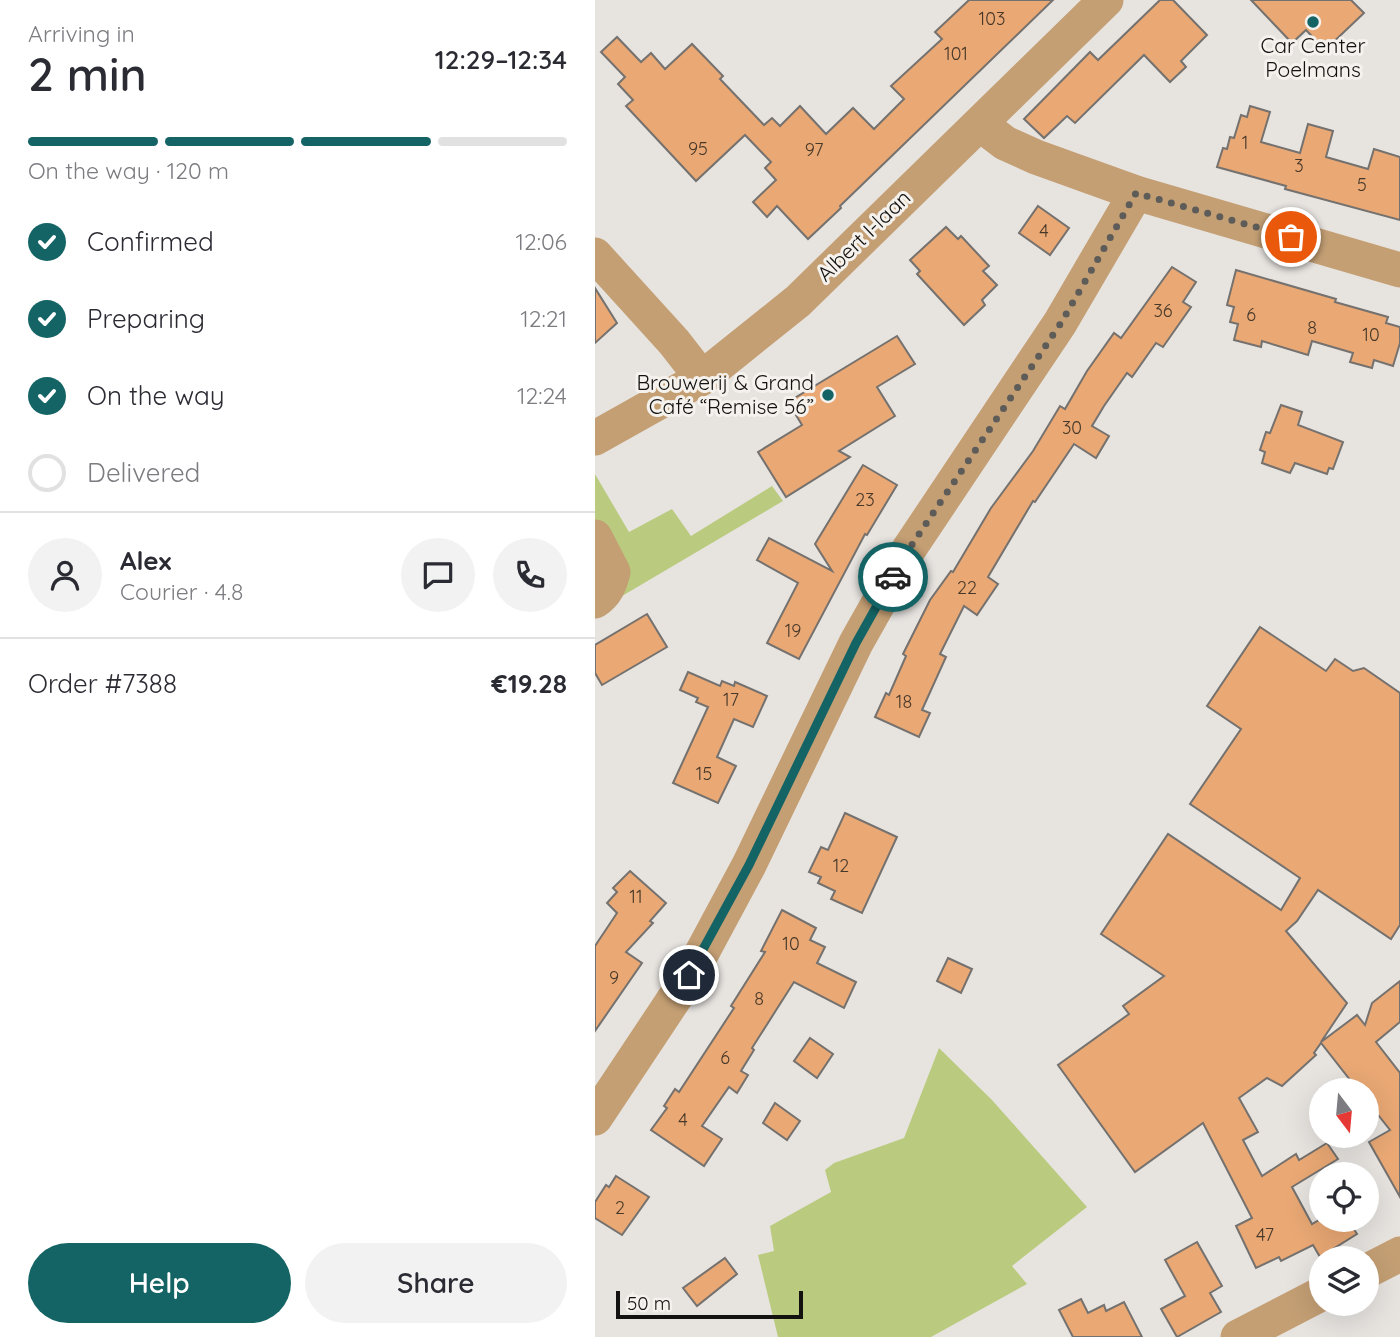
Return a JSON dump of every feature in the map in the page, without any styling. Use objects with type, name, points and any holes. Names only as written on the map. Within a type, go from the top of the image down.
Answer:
[{"type":"street","name":"Albert I-laan","points":[[595,438],[702,379],[797,301],[1106,0]]},
{"type":"street","points":[[980,124],[1005,143],[1036,157],[1136,193],[1400,270]]},
{"type":"street","points":[[595,1118],[689,975],[749,865],[856,643],[909,549],[1061,323],[1136,193]]},
{"type":"street","points":[[595,255],[674,342],[702,379]]},
{"type":"street","points":[[595,537],[613,572],[610,583],[595,601]]},
{"type":"street","points":[[1379,1265],[1400,1254]]},
{"type":"street","points":[[1238,1337],[1309,1300]]},
{"type":"green space","points":[[595,474],[629,532],[672,509],[691,536],[772,486],[783,501],[595,612]]},
{"type":"green space","points":[[939,1048],[992,1100],[1087,1207],[1012,1266],[1027,1284],[931,1337],[778,1337],[758,1255],[774,1251],[770,1226],[831,1192],[825,1170],[834,1163],[904,1138]]},
{"type":"building","points":[[969,0],[1053,0],[808,239],[777,206],[767,217],[753,202],[776,180],[765,168],[771,162],[745,135],[696,181],[626,106],[633,100],[618,84],[625,77],[601,52],[617,37],[641,62],[651,53],[665,69],[692,44],[723,76],[720,79],[764,125],[772,118],[780,126],[800,106],[826,134],[853,108],[874,129],[904,99],[891,86],[942,39],[935,32]]},
{"type":"building","points":[[1160,0],[1173,0],[1207,35],[1181,61],[1186,67],[1170,82],[1144,55],[1075,123],[1067,116],[1044,138],[1024,119],[1090,52],[1098,60]]},
{"type":"building","name":"Car Center Poelmans","points":[[1251,0],[1351,0],[1364,13],[1325,50],[1306,30],[1292,43]]},
{"type":"building","points":[[1250,106],[1270,112],[1261,142],[1300,153],[1308,124],[1333,131],[1326,157],[1368,169],[1374,149],[1400,157],[1400,220],[1285,189],[1286,186],[1217,167],[1223,148],[1227,149],[1230,137],[1234,138],[1241,115],[1247,117]]},
{"type":"building","points":[[1038,206],[1069,228],[1050,255],[1019,233]]},
{"type":"building","points":[[946,227],[958,239],[961,236],[989,266],[983,271],[997,285],[982,300],[985,305],[964,325],[917,274],[920,271],[910,260]]},
{"type":"building","points":[[1172,267],[1196,282],[1183,302],[1191,307],[1163,347],[1156,343],[1132,377],[1127,373],[1104,406],[1092,426],[1109,436],[1096,458],[1074,444],[1035,502],[1033,501],[988,577],[998,584],[977,615],[964,606],[940,654],[946,657],[922,710],[930,713],[919,737],[875,717],[886,693],[889,695],[906,656],[903,654],[930,600],[951,571],[953,572],[991,508],[1033,451],[1060,406],[1065,409],[1087,371],[1114,333],[1121,338]]},
{"type":"building","points":[[1236,270],[1388,317],[1386,323],[1400,327],[1400,343],[1393,366],[1374,360],[1372,368],[1350,362],[1353,353],[1312,341],[1308,355],[1262,341],[1261,347],[1234,340],[1238,324],[1230,322],[1234,307],[1227,305]]},
{"type":"building","points":[[595,288],[617,323],[595,343]]},
{"type":"building","points":[[897,336],[915,364],[877,387],[895,416],[839,451],[850,457],[786,497],[758,452],[802,425],[788,402]]},
{"type":"building","points":[[1281,405],[1302,412],[1298,425],[1343,442],[1333,469],[1329,468],[1327,474],[1295,463],[1290,473],[1262,463],[1265,452],[1260,450],[1266,432],[1270,433]]},
{"type":"building","points":[[863,465],[897,485],[867,535],[865,534],[799,659],[767,643],[798,583],[757,560],[769,538],[832,571],[815,544]]},
{"type":"building","points":[[647,614],[667,647],[602,685],[595,673],[595,645]]},
{"type":"building","points":[[1260,627],[1326,671],[1335,659],[1353,671],[1364,668],[1400,693],[1400,925],[1391,939],[1318,890],[1297,921],[1286,931],[1347,1003],[1321,1042],[1357,1015],[1365,1025],[1372,1003],[1400,981],[1400,1022],[1376,1042],[1400,1073],[1400,1197],[1372,1148],[1379,1148],[1379,1136],[1390,1130],[1379,1116],[1379,1078],[1349,1078],[1321,1043],[1314,1053],[1316,1055],[1282,1086],[1267,1078],[1239,1098],[1258,1132],[1243,1140],[1262,1176],[1296,1154],[1299,1160],[1319,1148],[1330,1148],[1338,1159],[1333,1162],[1309,1162],[1309,1177],[1292,1187],[1309,1218],[1309,1232],[1357,1234],[1338,1246],[1309,1246],[1281,1261],[1279,1257],[1256,1268],[1236,1226],[1252,1218],[1203,1123],[1135,1172],[1058,1065],[1129,1014],[1123,1006],[1164,976],[1101,934],[1168,834],[1281,910],[1300,878],[1190,804],[1241,729],[1207,706]]},
{"type":"building","points":[[688,672],[720,686],[722,681],[734,686],[735,682],[767,696],[753,727],[734,719],[717,757],[736,766],[718,803],[673,783],[708,707],[696,702],[698,698],[680,690]]},
{"type":"building","points":[[845,813],[897,837],[862,913],[831,899],[835,891],[818,883],[821,877],[809,872],[821,847],[828,850]]},
{"type":"building","points":[[630,871],[666,903],[650,921],[653,923],[626,952],[642,963],[595,1031],[595,946],[617,913],[607,903],[617,892],[613,888]]},
{"type":"building","points":[[782,910],[816,928],[810,940],[825,947],[817,963],[856,982],[844,1008],[794,982],[752,1048],[754,1050],[741,1071],[748,1075],[737,1093],[729,1087],[702,1126],[722,1139],[704,1166],[651,1130],[667,1108],[664,1106],[675,1089],[679,1092],[734,1008],[731,1006],[765,952],[761,951]]},
{"type":"building","points":[[948,958],[972,969],[961,993],[937,981]]},
{"type":"building","points":[[810,1038],[833,1054],[817,1078],[794,1061]]},
{"type":"building","points":[[775,1103],[800,1121],[787,1140],[763,1123]]},
{"type":"building","points":[[616,1176],[649,1197],[622,1235],[595,1218],[595,1202],[606,1185],[609,1187]]},
{"type":"building","points":[[1197,1242],[1222,1286],[1210,1293],[1221,1312],[1177,1337],[1161,1309],[1185,1296],[1165,1260]]},
{"type":"building","points":[[725,1258],[737,1274],[697,1306],[683,1288]]},
{"type":"building","points":[[1081,1299],[1088,1313],[1104,1305],[1106,1311],[1124,1302],[1142,1337],[1073,1337],[1059,1310]]},
{"type":"way so far","points":[[893,577],[909,549],[1061,323],[1136,193],[1291,237]]},
{"type":"place","name":"Car Center Poelmans","points":[[1313,22]]},
{"type":"place","name":"Brouwerij & Grand Café “Remise 56”","points":[[828,395]]},
{"type":"route","points":[[689,975],[749,865],[856,643],[893,577]]}]
